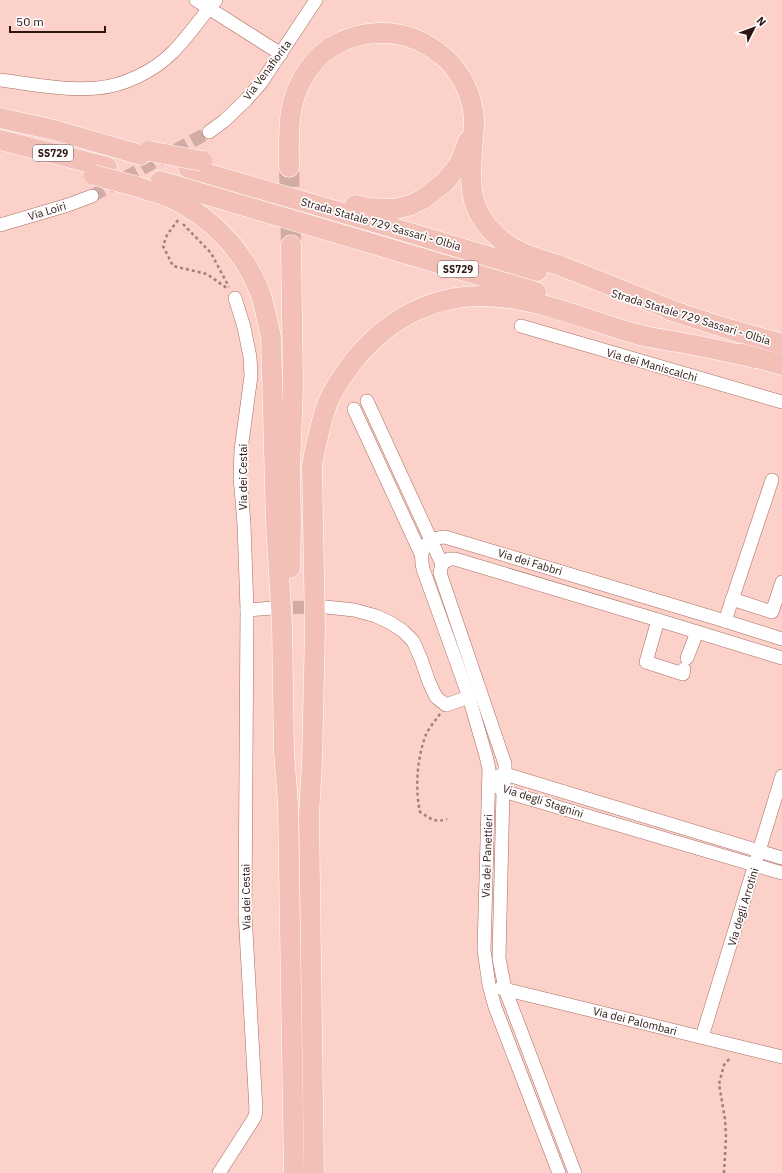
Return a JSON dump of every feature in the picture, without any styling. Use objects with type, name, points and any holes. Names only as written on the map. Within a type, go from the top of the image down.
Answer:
[{"type":"highway","points":[[289,167],[288,126],[294,94],[311,66],[324,51],[352,37],[366,34],[396,34],[413,38],[430,46],[444,56],[464,82],[474,111],[470,178],[471,190],[474,202],[480,215],[498,238],[512,248],[525,254],[564,267],[682,314]]},
{"type":"highway","name":"SS729","points":[[0,118],[195,164]]},
{"type":"highway","points":[[195,164],[210,162],[362,206],[379,209],[395,209],[423,199],[445,182],[460,163],[474,126]]},
{"type":"highway","name":"Strada Statale 729 Sassari - Olbia","points":[[0,141],[100,171],[477,274],[782,365]]},
{"type":"highway","name":"Strada Statale 729 Sassari - Olbia","points":[[195,164],[384,225],[782,344]]},
{"type":"highway","points":[[155,186],[170,198],[207,220],[223,234],[238,252],[250,270],[260,295],[267,315],[271,337],[276,523],[282,624],[284,752],[288,804],[294,1173]]},
{"type":"highway","points":[[288,804],[291,752],[289,625],[292,387],[291,244]]},
{"type":"highway","points":[[314,1173],[309,814],[312,763],[314,628],[312,466],[316,442],[329,401],[337,385],[360,354],[386,329],[400,319],[416,310],[434,303],[467,296],[501,297],[524,301],[640,335],[755,358]]},
{"type":"highway","points":[[292,387],[298,467],[304,762],[309,814]]},
{"type":"street","points":[[196,0],[212,4],[281,54]]},
{"type":"street","name":"Via Venafiorita","points":[[209,132],[224,121],[246,100],[260,83],[316,0]]},
{"type":"street","points":[[0,80],[69,88],[98,88],[121,83],[160,63],[174,51],[212,4]]},
{"type":"street","name":"Via Loiri","points":[[0,225],[68,205],[92,196]]},
{"type":"street","name":"Via dei Cestai","points":[[219,1173],[255,1116],[256,1110],[245,913],[247,610],[244,524],[240,477],[241,450],[251,376],[250,357],[244,327],[234,295]]},
{"type":"street","name":"Via dei Maniscalchi","points":[[522,326],[782,402]]},
{"type":"street","points":[[367,401],[442,564]]},
{"type":"street","name":"Via dei Panettieri","points":[[354,409],[421,554],[423,570],[469,697],[486,756],[489,769],[489,780],[484,950],[489,985],[495,1007],[559,1173]]},
{"type":"street","points":[[725,621],[772,480]]},
{"type":"street","name":"Via dei Fabbri","points":[[431,540],[445,537],[782,639]]},
{"type":"street","points":[[421,554],[425,545],[431,540]]},
{"type":"street","name":"Via dei Fabbri","points":[[442,564],[450,559],[455,559],[782,658]]},
{"type":"street","name":"Via dei Panettieri","points":[[442,564],[440,573],[505,764],[499,958],[505,989],[575,1173]]},
{"type":"street","points":[[732,599],[772,612],[782,582]]},
{"type":"street","points":[[624,610],[629,592]]},
{"type":"street","points":[[326,607],[354,610],[376,616],[391,623],[403,631],[413,641],[436,696],[446,705],[469,697]]},
{"type":"street","points":[[247,610],[273,608]]},
{"type":"street","points":[[658,620],[646,662],[683,674],[697,632]]},
{"type":"street","name":"Via degli Stagnini","points":[[489,780],[505,774],[782,858]]},
{"type":"street","name":"Via degli Arrotini","points":[[702,1038],[782,776]]},
{"type":"street","name":"Via degli Stagnini","points":[[489,780],[503,791],[782,873]]},
{"type":"street","name":"Via dei Palombari","points":[[489,985],[782,1057]]},
{"type":"path","points":[[178,219],[211,253],[234,295],[207,274],[173,266],[163,246],[167,235],[178,219]]},
{"type":"path","points":[[446,705],[425,736],[420,755],[417,798],[420,812],[439,822],[447,819]]},
{"type":"path","points":[[724,1173],[726,1137],[725,1119],[719,1084],[724,1065],[739,1046]]},
{"type":"tunnel","points":[[92,196],[209,132]]},
{"type":"tunnel","points":[[289,167],[291,245]]},
{"type":"tunnel","points":[[274,608],[322,607]]}]
